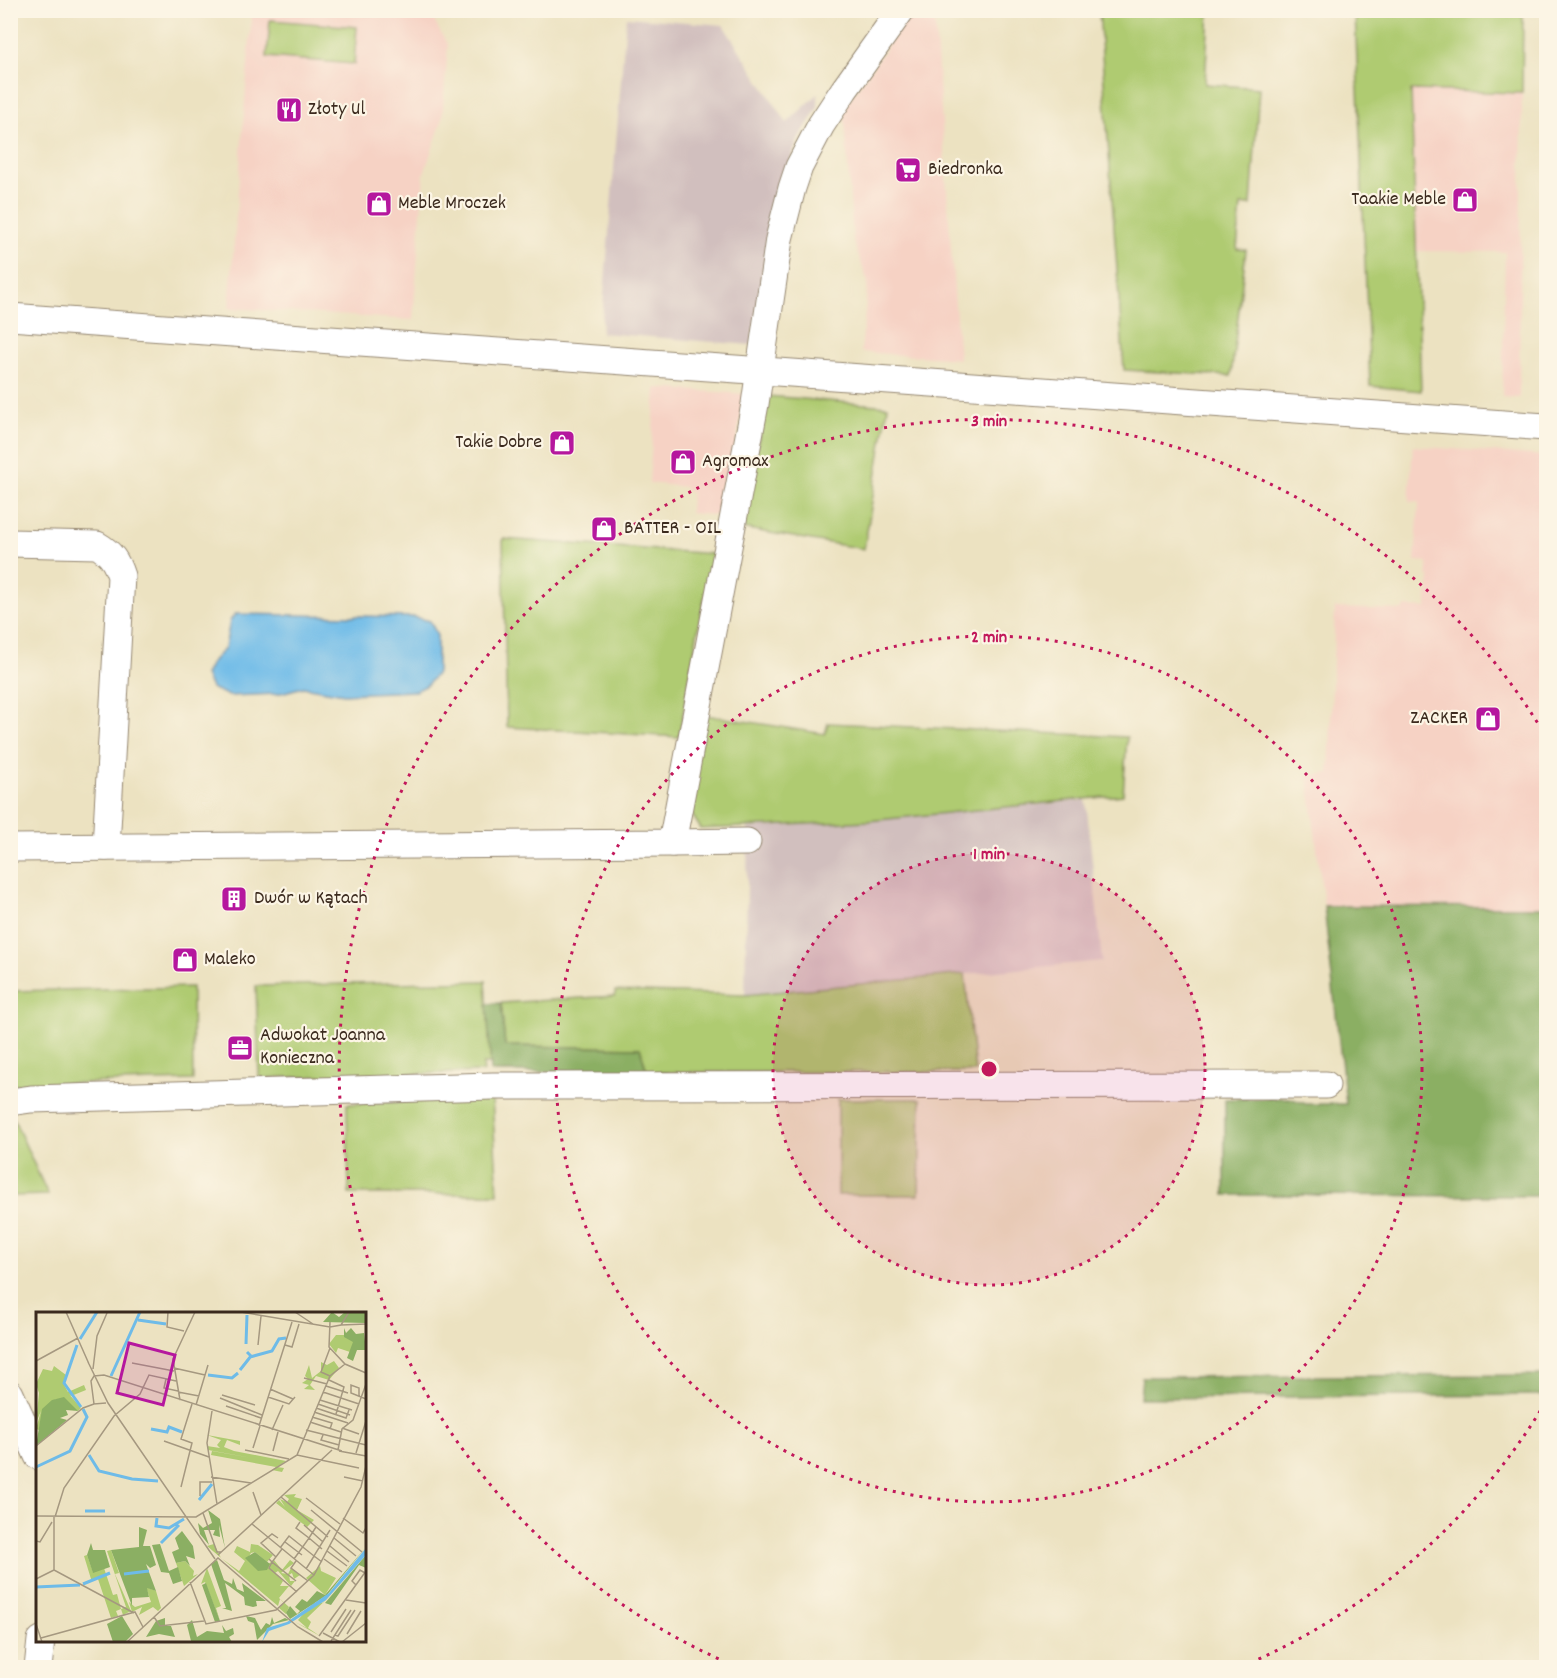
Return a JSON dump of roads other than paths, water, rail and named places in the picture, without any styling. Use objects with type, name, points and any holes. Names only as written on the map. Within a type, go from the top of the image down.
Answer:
[{"type":"street","points":[[672,843],[755,404],[780,239],[792,188],[799,167],[821,125],[901,10]]},
{"type":"street","points":[[10,317],[1546,427]]},
{"type":"street","points":[[10,543],[97,545],[106,550],[115,560],[121,576],[106,847]]},
{"type":"street","points":[[10,848],[747,842]]},
{"type":"street","points":[[10,1102],[31,1099],[493,1086],[1326,1085]]},
{"type":"street","points":[[10,1394],[36,1452]]},
{"type":"street","points":[[38,1668],[41,1642]]},
{"type":"water","points":[[235,614],[414,617],[430,621],[437,635],[437,673],[426,686],[415,691],[344,694],[303,687],[277,694],[229,696],[211,688],[205,675],[211,663],[225,648],[230,621]]},
{"type":"place","name":"Złoty Ul","points":[[289,110]]},
{"type":"place","name":"Biedronka","points":[[908,170]]},
{"type":"place","name":"Taakie Meble","points":[[1465,200]]},
{"type":"place","name":"Meble Mroczek","points":[[379,204]]},
{"type":"place","name":"Takie Dobre","points":[[562,443]]},
{"type":"place","name":"Agromax","points":[[683,462]]},
{"type":"place","name":"BATTER - OIL","points":[[604,529]]},
{"type":"place","name":"ZACKER","points":[[1488,719]]},
{"type":"place","name":"Dwór w Kątach","points":[[234,899]]},
{"type":"place","name":"Maleko","points":[[185,960]]},
{"type":"place","name":"Adwokat Joanna Konieczna","points":[[240,1048]]}]
